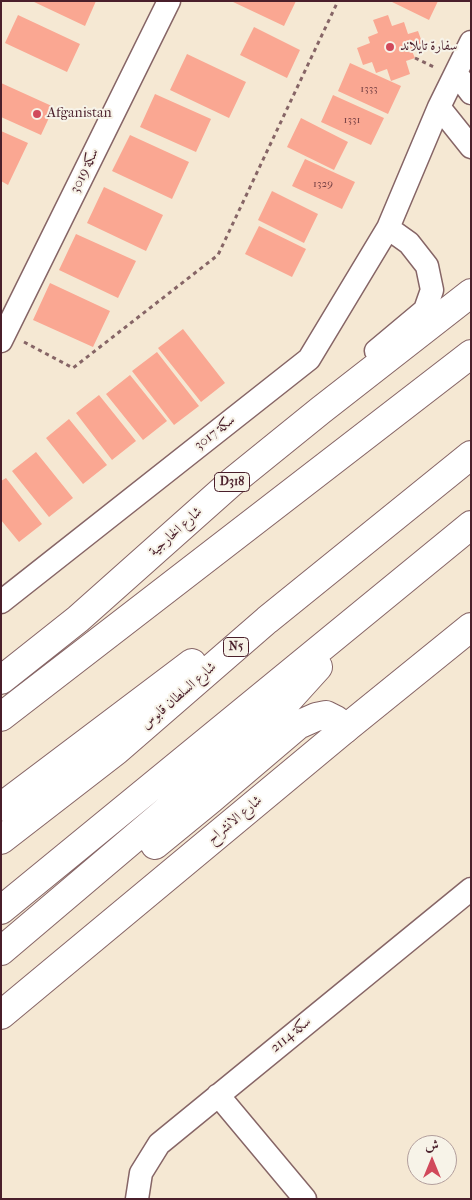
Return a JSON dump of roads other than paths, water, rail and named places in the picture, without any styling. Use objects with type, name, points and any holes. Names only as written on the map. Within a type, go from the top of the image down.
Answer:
[{"type":"main road","name":"شارع الخارجية","points":[[1,680],[78,619],[232,482],[321,410],[471,294]]},
{"type":"main road","points":[[1,717],[471,354]]},
{"type":"main road","name":"شارع السلطان قابوس","points":[[1,840],[116,751],[267,620],[471,455]]},
{"type":"main road","points":[[1,910],[471,525]]},
{"type":"main road","points":[[7,946],[185,795],[280,709],[384,595]]},
{"type":"main road","points":[[1,807],[193,662],[267,620]]},
{"type":"main road","name":"شارع الانشراح","points":[[1,1015],[345,729],[471,628]]},
{"type":"main road","points":[[7,946],[100,889],[298,726],[326,714],[345,729]]},
{"type":"street","name":"سكة 3019","points":[[3,337],[169,1]]},
{"type":"street","name":"سكة 3017","points":[[1,602],[309,359],[388,228],[439,107],[446,71],[471,42]]},
{"type":"street","points":[[446,71],[471,93]]},
{"type":"street","points":[[439,107],[471,147]]},
{"type":"street","points":[[321,410],[363,362],[425,310],[432,290],[427,266],[408,243],[388,228]]},
{"type":"street","name":"سكة 2114","points":[[137,1199],[141,1173],[159,1144],[471,889]]},
{"type":"street","points":[[218,1096],[305,1199]]},
{"type":"place","name":"سفارة تايلاند","points":[[390,47]]},
{"type":"place","name":"Afganistan","points":[[37,114]]}]
